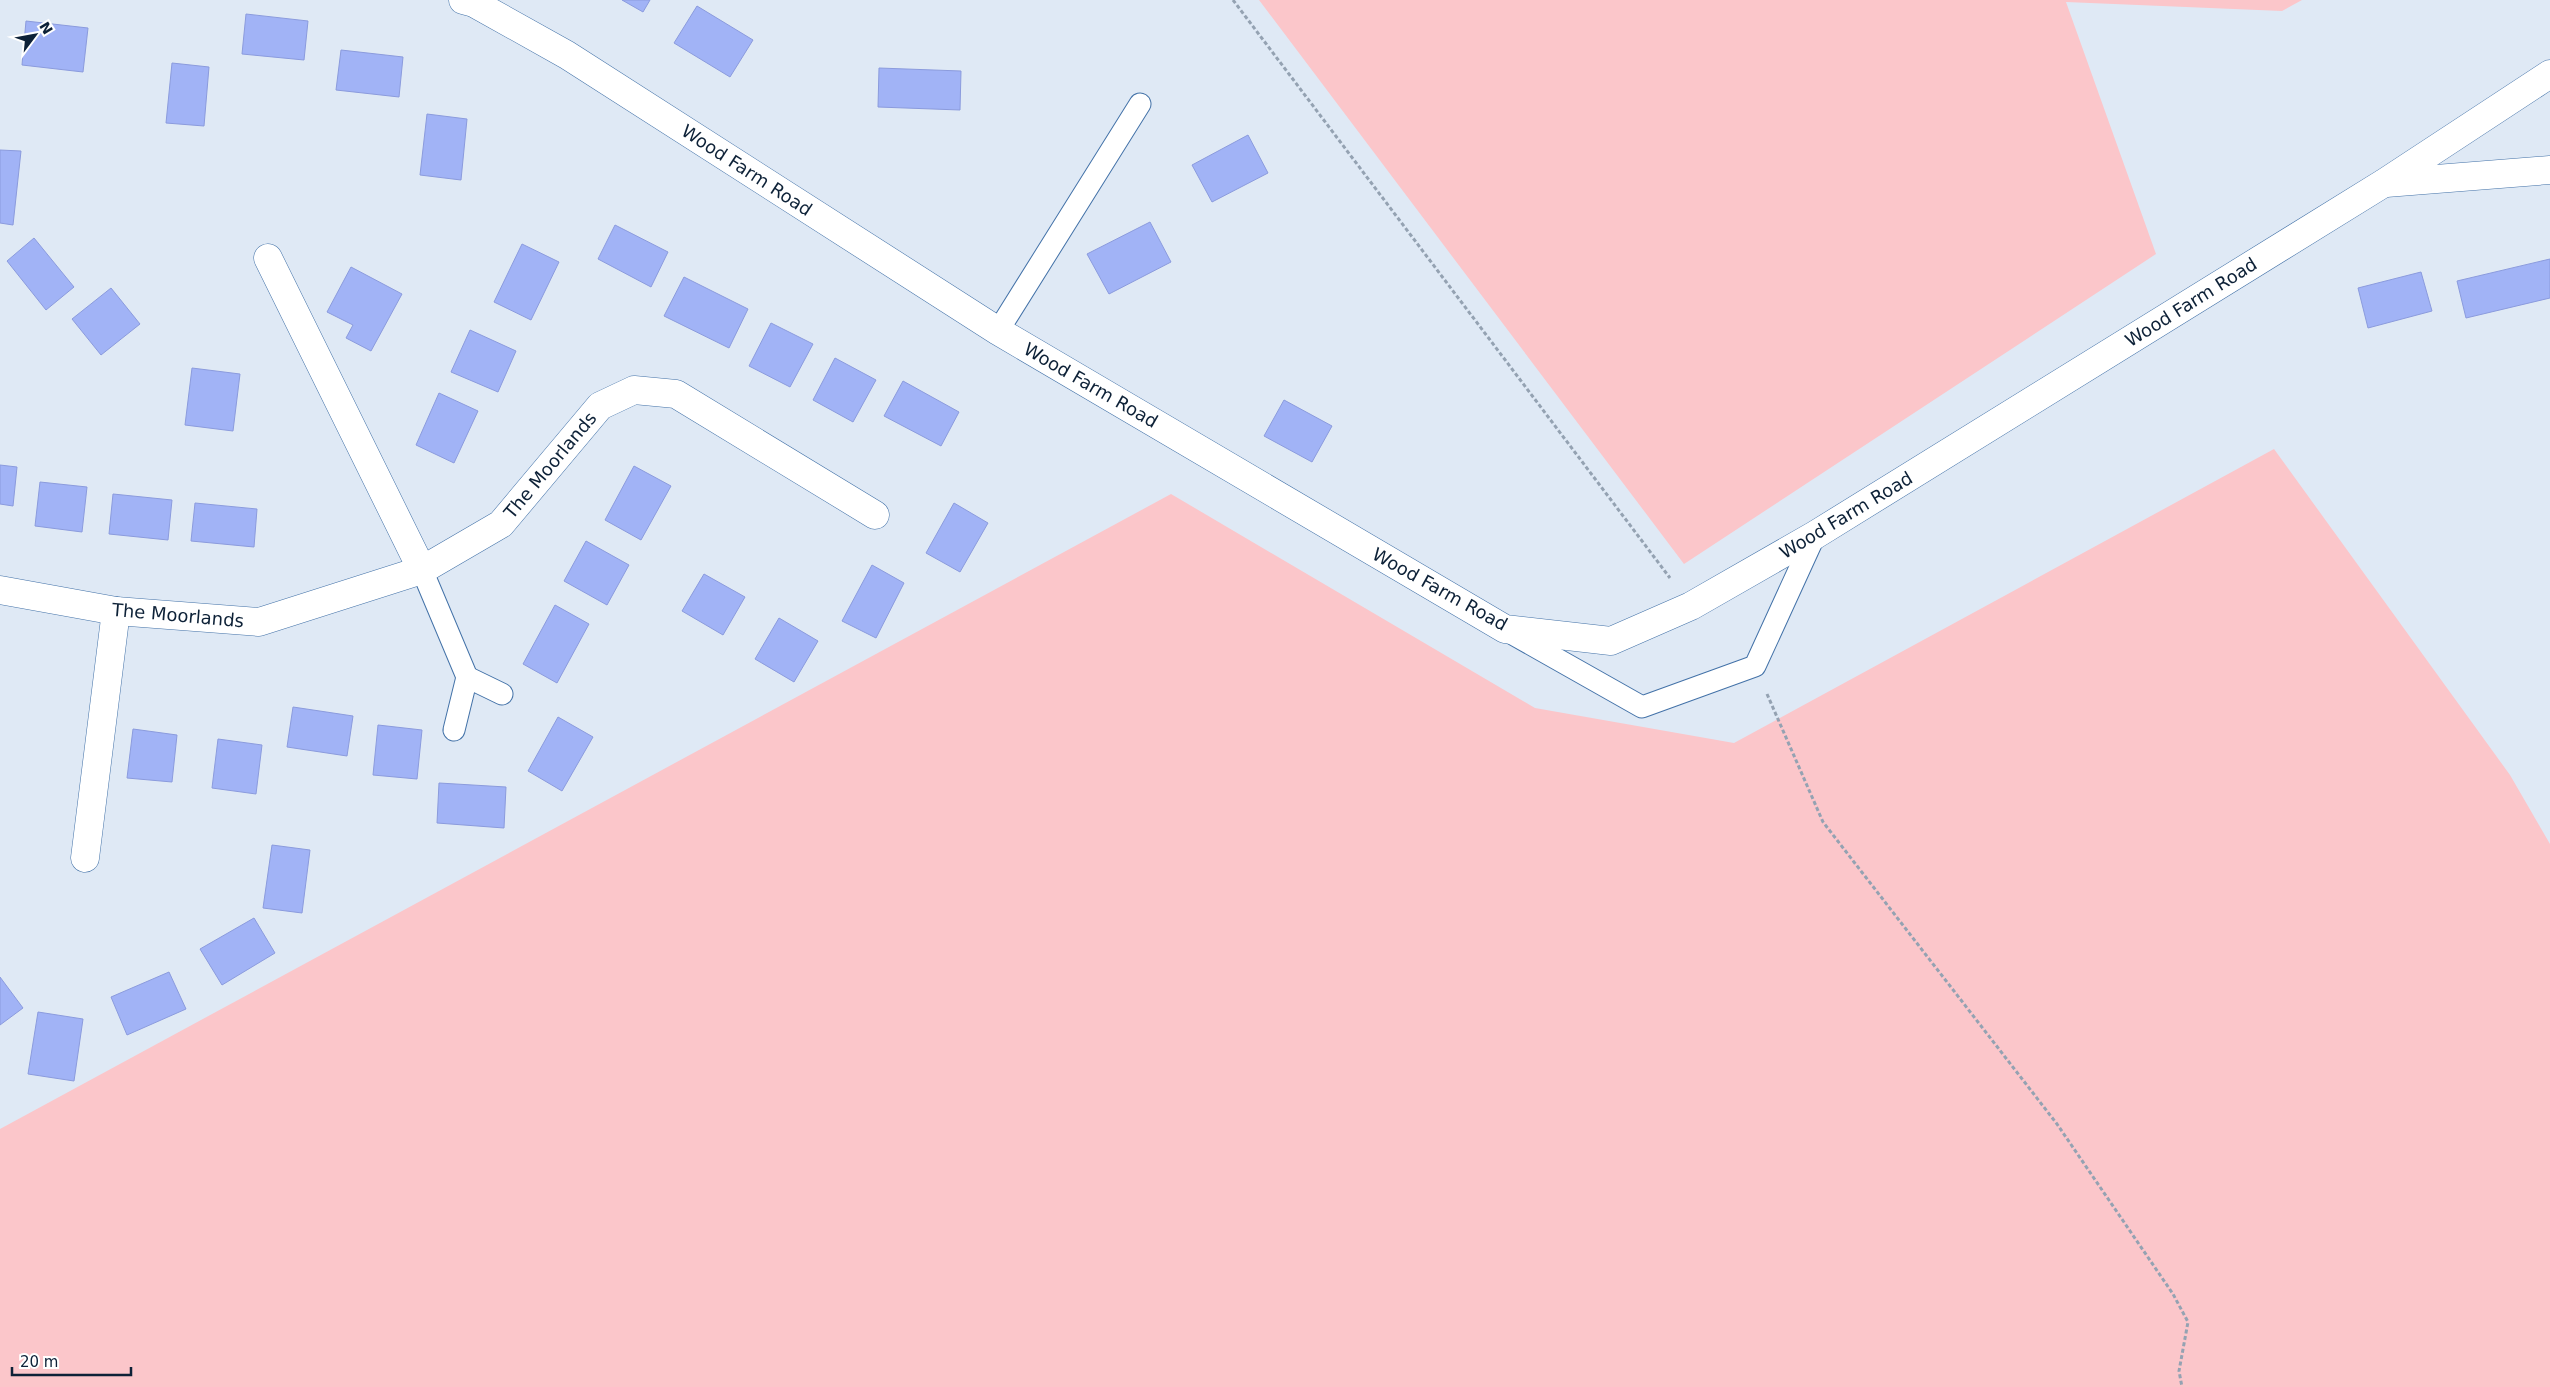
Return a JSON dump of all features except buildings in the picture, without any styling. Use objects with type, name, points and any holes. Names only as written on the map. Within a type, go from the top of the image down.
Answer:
[{"type":"street","name":"Wood Farm Road","points":[[471,1],[568,55],[998,330],[1505,629],[1611,641],[1691,606],[1815,534],[2384,183],[2550,74]]},
{"type":"street","points":[[2384,183],[2550,170]]},
{"type":"street","points":[[268,258],[422,570]]},
{"type":"street","name":"The Moorlands","points":[[0,590],[116,611],[258,622],[422,570],[501,524],[600,406],[634,390],[676,394],[876,515]]},
{"type":"street","points":[[85,858],[116,611]]},
{"type":"lane","points":[[998,330],[1140,104]]},
{"type":"lane","points":[[1505,629],[1642,707],[1755,666],[1815,534]]},
{"type":"lane","points":[[422,570],[467,676],[454,730]]},
{"type":"lane","points":[[467,676],[502,694]]},
{"type":"path","points":[[1234,0],[1691,606]]},
{"type":"path","points":[[1755,666],[1823,822],[2057,1124],[2173,1294],[2188,1322],[2179,1371],[2182,1387]]},
{"type":"shaded area","points":[[1259,0],[2302,0],[2282,11],[2066,2],[2156,254],[1684,564]]},
{"type":"shaded area","points":[[2274,449],[2510,775],[2550,844],[2550,1387],[0,1387],[0,1129],[1171,494],[1535,708],[1734,743]]}]
